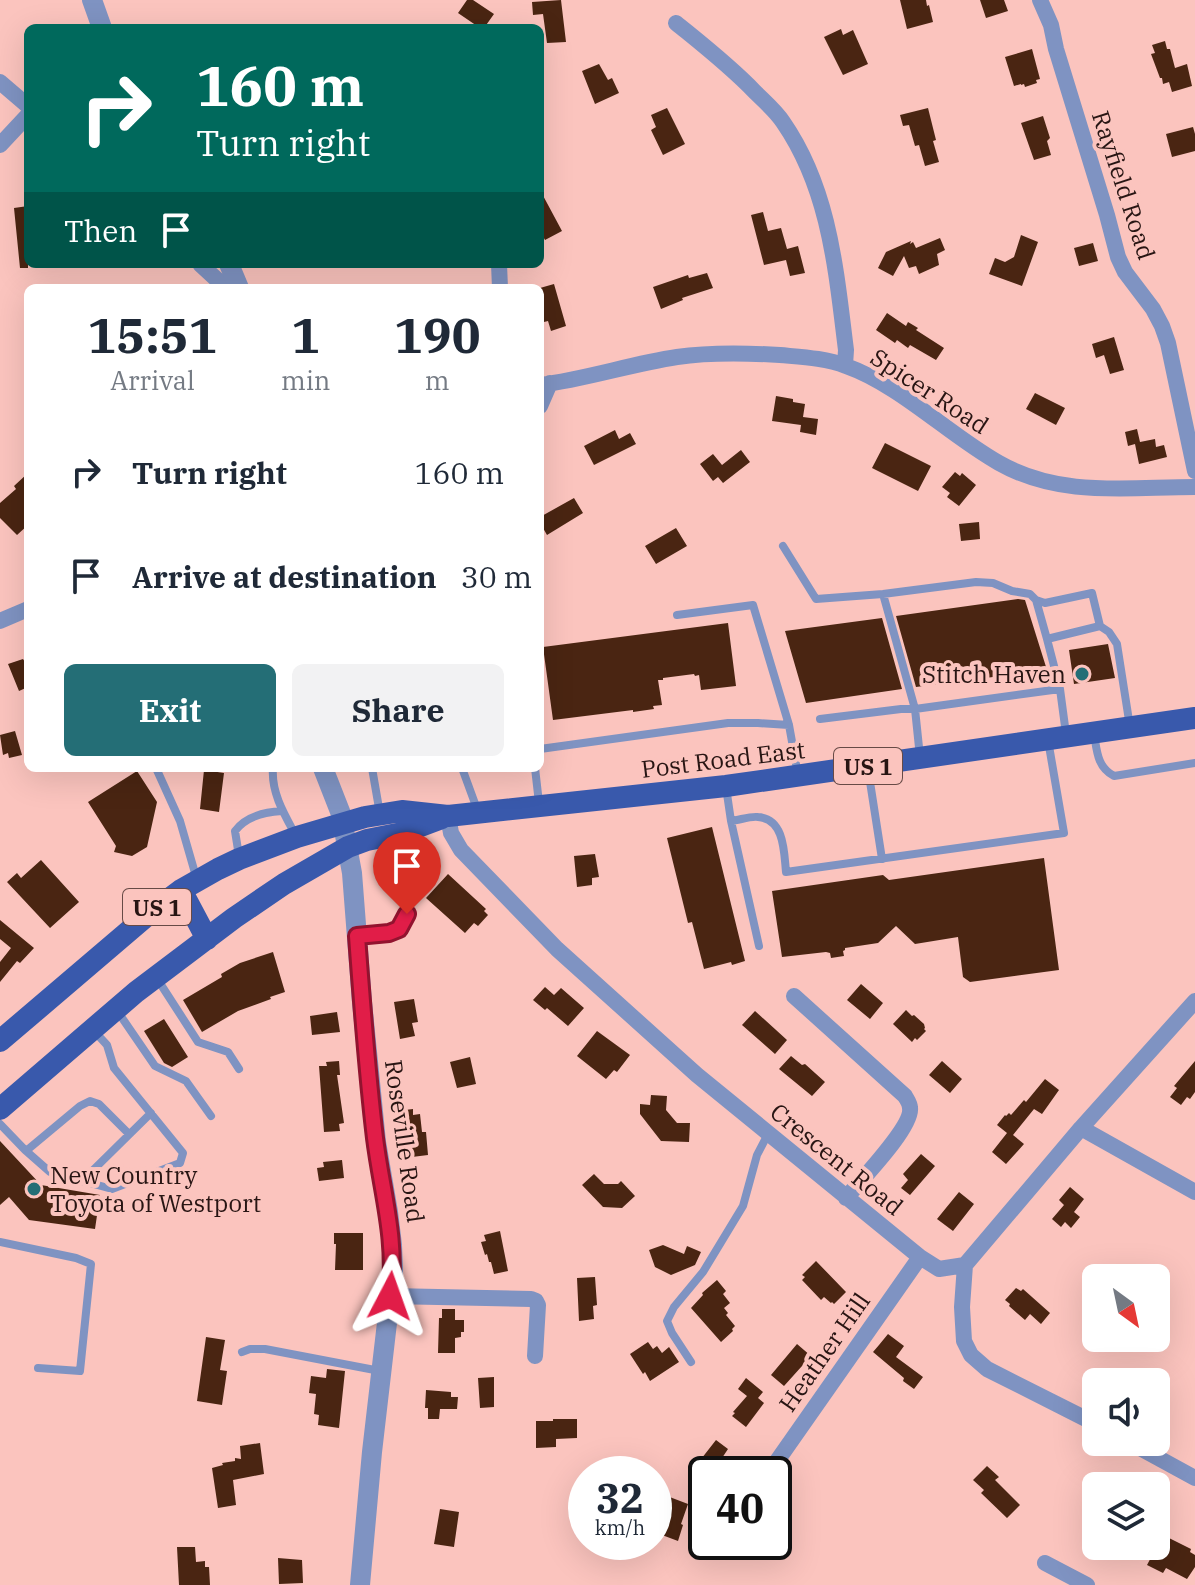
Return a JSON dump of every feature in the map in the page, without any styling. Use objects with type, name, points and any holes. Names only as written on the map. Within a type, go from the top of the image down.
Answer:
[{"type":"main road","name":"Post Road East","points":[[0,1041],[130,929],[189,885],[239,859],[343,822],[402,811],[448,816],[726,786],[1195,718]]},
{"type":"main road","name":"Post Road East","points":[[0,1109],[115,1008],[284,884],[348,847],[402,833],[448,816]]},
{"type":"main road","points":[[189,885],[207,939]]},
{"type":"street","points":[[92,0],[101,24]]},
{"type":"street","name":"Rayfield Road","points":[[1040,0],[1051,25],[1118,257],[1125,272],[1153,309],[1168,343],[1195,471]]},
{"type":"street","points":[[676,23],[728,65],[763,99],[782,121],[797,146],[824,209],[830,233],[846,350],[845,365]]},
{"type":"street","points":[[0,82],[24,103]]},
{"type":"street","points":[[0,145],[24,119]]},
{"type":"street","points":[[204,268],[222,284]]},
{"type":"street","name":"Spicer Road","points":[[545,384],[676,357],[751,353],[791,356],[845,365],[862,373],[901,396],[991,459],[1036,479],[1075,488],[1195,487]]},
{"type":"street","points":[[0,621],[24,611]]},
{"type":"street","name":"Roseville Road","points":[[325,772],[338,803],[348,847],[376,1142],[392,1245],[393,1271],[360,1585]]},
{"type":"street","name":"Crescent Road","points":[[448,816],[451,833],[461,850],[557,949],[697,1075],[920,1257],[939,1269],[965,1265]]},
{"type":"street","points":[[794,996],[905,1096],[911,1108],[899,1136],[846,1198]]},
{"type":"street","points":[[1082,1417],[987,1369],[971,1355],[964,1341],[962,1307],[965,1265],[1081,1128],[1195,1001]]},
{"type":"street","points":[[1081,1128],[1195,1192]]},
{"type":"street","name":"Heather Hill","points":[[781,1456],[920,1257]]},
{"type":"street","points":[[390,1296],[536,1301],[535,1356]]},
{"type":"street","points":[[1155,1456],[1195,1478]]},
{"type":"street","points":[[1045,1563],[1087,1585]]},
{"type":"lane","points":[[783,546],[816,599],[976,582],[993,583],[1030,594],[1045,603],[1092,593],[1100,626],[1109,632],[1117,644],[1130,727]]},
{"type":"lane","points":[[883,594],[915,709],[920,759]]},
{"type":"lane","points":[[731,821],[760,817],[770,821],[781,833],[786,872],[1064,833],[1057,738],[1060,689],[1036,600]]},
{"type":"lane","points":[[677,615],[753,605],[789,725],[799,775]]},
{"type":"lane","points":[[1047,639],[1100,626]]},
{"type":"lane","points":[[820,719],[1060,689]]},
{"type":"lane","points":[[544,748],[728,723],[789,725]]},
{"type":"lane","points":[[1094,733],[1098,761],[1106,772],[1114,776],[1195,763]]},
{"type":"lane","points":[[867,766],[882,859]]},
{"type":"lane","points":[[158,772],[180,821],[189,885]]},
{"type":"lane","points":[[273,772],[272,781],[282,811],[297,837]]},
{"type":"lane","points":[[373,772],[380,814]]},
{"type":"lane","points":[[464,772],[479,813]]},
{"type":"lane","points":[[535,772],[539,807]]},
{"type":"lane","points":[[726,786],[759,946]]},
{"type":"lane","points":[[239,859],[235,831],[240,824],[282,811]]},
{"type":"lane","points":[[357,936],[399,929],[407,914],[402,833]]},
{"type":"lane","points":[[156,976],[198,1042],[228,1052],[239,1069]]},
{"type":"lane","points":[[115,1008],[155,1066],[186,1081],[211,1116]]},
{"type":"lane","points":[[0,1124],[50,1172],[112,1189],[180,1163],[183,1153],[114,1068],[107,1045],[92,1028]]},
{"type":"lane","points":[[26,1151],[90,1101],[99,1104],[129,1134]]},
{"type":"lane","points":[[82,1181],[151,1113]]},
{"type":"lane","points":[[691,1362],[667,1321],[703,1272],[743,1206],[757,1155],[768,1134]]},
{"type":"lane","points":[[0,1242],[91,1264],[80,1371],[38,1368]]},
{"type":"lane","points":[[242,1352],[265,1349],[381,1372]]},
{"type":"building","points":[[467,0],[473,0],[494,14],[487,24],[474,24],[458,13]]},
{"type":"building","points":[[561,0],[566,42],[547,43],[543,14],[533,15],[532,2]]},
{"type":"building","points":[[900,0],[926,0],[933,22],[907,29]]},
{"type":"building","points":[[980,0],[1004,0],[1008,11],[986,18]]},
{"type":"building","points":[[841,29],[843,35],[853,30],[868,64],[843,75],[824,37]]},
{"type":"building","points":[[1165,41],[1175,68],[1187,64],[1192,86],[1172,92],[1169,82],[1163,84],[1151,54],[1155,53],[1152,45]]},
{"type":"building","points":[[1032,49],[1040,79],[1025,87],[1024,84],[1014,86],[1005,57]]},
{"type":"building","points":[[599,64],[608,80],[612,78],[619,93],[595,104],[582,71]]},
{"type":"building","points":[[667,108],[685,144],[663,155],[651,130],[656,127],[651,115]]},
{"type":"building","points":[[928,108],[939,162],[925,166],[919,145],[915,146],[909,125],[903,126],[900,115]]},
{"type":"building","points":[[1043,116],[1050,138],[1047,141],[1051,155],[1034,160],[1021,123]]},
{"type":"building","points":[[1193,127],[1195,151],[1172,157],[1166,134]]},
{"type":"building","points":[[544,197],[562,231],[544,238]]},
{"type":"building","points":[[24,207],[24,268],[20,268],[14,208]]},
{"type":"building","points":[[763,212],[768,231],[781,228],[787,249],[798,246],[805,273],[790,276],[786,260],[764,265],[751,215]]},
{"type":"building","points":[[1021,235],[1038,242],[1022,286],[989,274],[995,258],[1005,262],[1014,257]]},
{"type":"building","points":[[940,238],[945,250],[937,254],[939,265],[919,274],[916,266],[909,268],[904,256],[893,276],[878,268],[886,252],[911,241],[910,244],[913,242],[916,248]]},
{"type":"building","points":[[1093,243],[1098,261],[1079,266],[1074,248]]},
{"type":"building","points":[[707,273],[713,288],[661,309],[653,287],[688,275],[689,278]]},
{"type":"building","points":[[554,284],[566,326],[551,331],[548,321],[544,322],[544,287]]},
{"type":"building","points":[[887,313],[906,326],[908,322],[918,328],[916,330],[944,348],[936,360],[910,345],[908,348],[897,340],[895,343],[876,330]]},
{"type":"building","points":[[1114,337],[1124,370],[1110,374],[1104,355],[1096,358],[1092,344]]},
{"type":"building","points":[[1035,393],[1065,408],[1056,425],[1026,409]]},
{"type":"building","points":[[776,396],[805,404],[803,417],[818,419],[816,435],[800,432],[801,425],[772,421]]},
{"type":"building","points":[[1137,429],[1140,442],[1155,439],[1156,447],[1164,445],[1167,457],[1139,464],[1135,444],[1128,446],[1125,432]]},
{"type":"building","points":[[615,430],[619,439],[630,433],[636,444],[594,465],[584,446]]},
{"type":"building","points":[[885,443],[931,466],[918,491],[872,468]]},
{"type":"building","points":[[741,450],[750,462],[723,483],[718,477],[713,481],[700,464],[713,454],[722,465]]},
{"type":"building","points":[[955,472],[960,476],[962,473],[976,485],[959,506],[947,497],[950,493],[942,487]]},
{"type":"building","points":[[24,477],[24,529],[17,535],[0,518],[0,503],[16,489],[14,486]]},
{"type":"building","points":[[574,498],[583,513],[547,535],[544,515]]},
{"type":"building","points":[[979,522],[980,539],[961,541],[959,524]]},
{"type":"building","points":[[676,528],[687,546],[656,564],[645,546]]},
{"type":"building","points":[[1025,600],[1047,670],[916,687],[896,616]]},
{"type":"building","points":[[882,618],[902,689],[806,703],[785,631]]},
{"type":"building","points":[[728,623],[736,686],[701,690],[699,675],[663,678],[658,680],[662,705],[653,706],[654,709],[553,720],[544,647]]},
{"type":"building","points":[[1108,644],[1115,678],[1074,684],[1069,650]]},
{"type":"building","points":[[24,660],[24,689],[19,691],[8,664]]},
{"type":"building","points":[[15,731],[22,755],[9,758],[8,753],[3,755],[0,735]]},
{"type":"building","points":[[138,772],[157,802],[147,847],[132,856],[114,852],[116,846],[88,802]]},
{"type":"building","points":[[204,772],[224,773],[219,812],[200,809]]},
{"type":"building","points":[[712,827],[745,961],[704,969],[692,922],[688,923],[667,838]]},
{"type":"building","points":[[595,854],[599,877],[592,878],[592,885],[577,887],[574,856]]},
{"type":"building","points":[[1044,858],[1059,970],[970,982],[963,977],[958,937],[915,944],[896,926],[878,943],[845,948],[844,956],[831,958],[830,953],[826,952],[782,957],[772,891],[883,875],[889,880]]},
{"type":"building","points":[[41,860],[79,902],[50,928],[7,882],[17,873],[21,878]]},
{"type":"building","points":[[448,874],[486,909],[484,911],[488,915],[478,926],[474,923],[465,933],[426,898]]},
{"type":"building","points":[[0,920],[34,948],[20,963],[17,961],[0,982],[0,962],[11,948],[0,939]]},
{"type":"building","points":[[273,952],[285,992],[238,1011],[202,1032],[183,1000],[240,963]]},
{"type":"building","points":[[861,984],[883,1003],[870,1019],[847,1000]]},
{"type":"building","points":[[545,987],[554,995],[561,988],[584,1008],[568,1026],[533,1000]]},
{"type":"building","points":[[414,999],[418,1022],[412,1023],[415,1036],[400,1039],[394,1002]]},
{"type":"building","points":[[906,1010],[924,1024],[926,1031],[912,1042],[893,1024]]},
{"type":"building","points":[[755,1011],[787,1040],[775,1054],[742,1025]]},
{"type":"building","points":[[337,1012],[340,1032],[312,1035],[310,1016]]},
{"type":"building","points":[[164,1019],[188,1057],[172,1067],[164,1063],[144,1031]]},
{"type":"building","points":[[597,1031],[630,1055],[617,1072],[614,1070],[606,1079],[577,1056]]},
{"type":"building","points":[[791,1056],[825,1082],[812,1096],[779,1069]]},
{"type":"building","points":[[470,1057],[476,1084],[457,1088],[450,1062]]},
{"type":"building","points":[[339,1061],[340,1075],[337,1075],[344,1123],[339,1124],[340,1131],[324,1132],[319,1066]]},
{"type":"building","points":[[942,1061],[962,1079],[950,1093],[929,1075]]},
{"type":"building","points":[[1195,1061],[1195,1092],[1181,1105],[1170,1097],[1177,1088],[1174,1086]]},
{"type":"building","points":[[1045,1079],[1059,1090],[1042,1114],[1034,1109],[1013,1135],[1024,1144],[1006,1164],[992,1152],[1007,1133],[997,1125],[1005,1115],[1011,1115],[1024,1100],[1026,1102]]},
{"type":"building","points":[[651,1095],[667,1096],[666,1110],[677,1123],[690,1123],[689,1142],[661,1141],[640,1114],[640,1104],[650,1105]]},
{"type":"building","points":[[413,1109],[413,1115],[420,1114],[422,1132],[426,1132],[428,1155],[412,1157],[409,1130],[399,1131],[397,1111]]},
{"type":"building","name":"New Country Toyota of Westport","points":[[0,1141],[41,1185],[100,1195],[95,1229],[29,1220],[9,1197],[0,1205]]},
{"type":"building","points":[[921,1154],[935,1166],[910,1195],[901,1188],[908,1180],[903,1174]]},
{"type":"building","points":[[342,1160],[344,1178],[319,1181],[317,1168],[324,1167],[323,1162]]},
{"type":"building","points":[[594,1174],[604,1184],[618,1184],[621,1181],[635,1196],[622,1208],[603,1207],[582,1185]]},
{"type":"building","points":[[1070,1187],[1084,1199],[1074,1212],[1080,1217],[1071,1228],[1065,1222],[1061,1227],[1052,1219],[1064,1205],[1059,1200]]},
{"type":"building","points":[[959,1192],[974,1204],[953,1231],[937,1219]]},
{"type":"building","points":[[500,1231],[508,1271],[494,1274],[481,1242],[486,1241],[484,1235]]},
{"type":"building","points":[[334,1233],[363,1233],[363,1270],[335,1270]]},
{"type":"building","points":[[663,1245],[684,1254],[687,1246],[701,1252],[695,1265],[671,1275],[655,1267],[649,1250]]},
{"type":"building","points":[[816,1261],[846,1292],[834,1304],[824,1297],[821,1300],[802,1280],[805,1277],[802,1275]]},
{"type":"building","points":[[595,1277],[597,1305],[593,1306],[594,1319],[579,1321],[577,1278]]},
{"type":"building","points":[[717,1280],[726,1291],[723,1294],[730,1303],[724,1308],[728,1313],[726,1315],[735,1326],[721,1342],[691,1308]]},
{"type":"building","points":[[1016,1288],[1023,1289],[1050,1313],[1041,1324],[1030,1314],[1025,1320],[1009,1306],[1005,1300]]},
{"type":"building","points":[[442,1309],[455,1309],[455,1320],[464,1320],[464,1332],[461,1332],[461,1337],[455,1338],[455,1353],[438,1353]]},
{"type":"building","points":[[888,1334],[904,1346],[896,1357],[923,1377],[914,1389],[873,1352]]},
{"type":"building","points":[[206,1337],[225,1340],[220,1370],[227,1371],[222,1405],[197,1401]]},
{"type":"building","points":[[648,1342],[653,1349],[657,1346],[662,1353],[669,1347],[679,1362],[650,1381],[630,1354]]},
{"type":"building","points":[[797,1344],[811,1356],[784,1386],[771,1375]]},
{"type":"building","points":[[327,1369],[345,1371],[339,1428],[318,1425],[319,1415],[314,1414],[316,1394],[309,1393],[311,1376],[326,1378]]},
{"type":"building","points":[[494,1377],[494,1407],[480,1408],[478,1378]]},
{"type":"building","points":[[746,1378],[763,1392],[758,1398],[764,1403],[746,1427],[732,1416],[747,1396],[738,1389]]},
{"type":"building","points":[[426,1390],[451,1392],[451,1397],[458,1397],[457,1409],[440,1409],[439,1419],[428,1419]]},
{"type":"building","points":[[577,1419],[577,1438],[556,1439],[556,1447],[536,1448],[536,1421]]},
{"type":"building","points":[[716,1440],[728,1449],[723,1456],[703,1456]]},
{"type":"building","points":[[260,1443],[264,1474],[233,1480],[236,1505],[218,1508],[212,1468],[235,1461],[235,1458],[241,1459],[240,1446]]},
{"type":"building","points":[[987,1466],[999,1477],[995,1480],[1020,1505],[1007,1518],[981,1493],[984,1490],[973,1480]]},
{"type":"building","points":[[672,1498],[688,1504],[678,1541],[672,1539]]},
{"type":"building","points":[[440,1509],[459,1512],[454,1547],[434,1544]]},
{"type":"building","points":[[1170,1538],[1191,1549],[1190,1552],[1195,1555],[1195,1567],[1187,1579],[1166,1568],[1163,1573],[1147,1565],[1150,1560],[1170,1560]]},
{"type":"building","points":[[177,1547],[195,1547],[196,1562],[205,1561],[205,1567],[209,1567],[210,1585],[179,1585]]},
{"type":"building","points":[[278,1558],[302,1560],[303,1583],[279,1584]]},
{"type":"place","name":"Stitch Haven","points":[[1082,674]]},
{"type":"place","name":"New Country Toyota of Westport","points":[[34,1189]]},
{"type":"route","points":[[390,1296],[392,1245],[376,1142],[357,936],[399,929],[407,914]]}]
